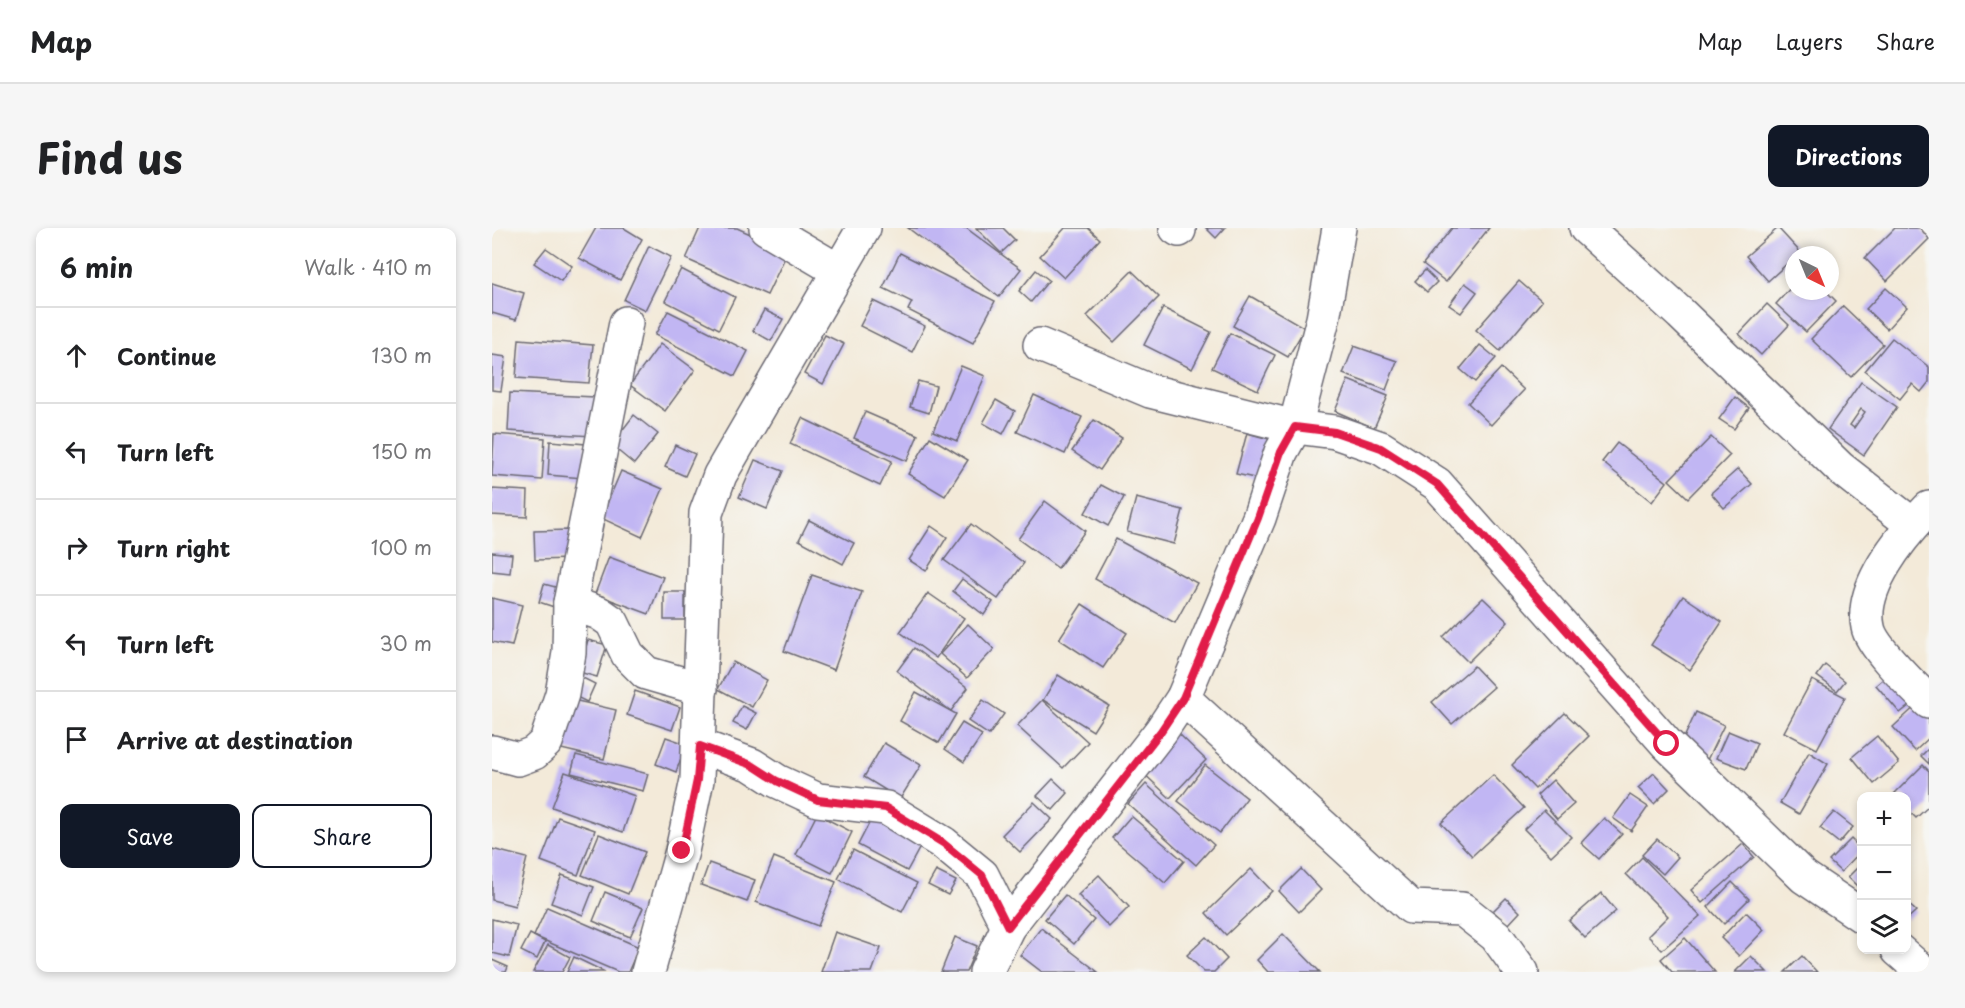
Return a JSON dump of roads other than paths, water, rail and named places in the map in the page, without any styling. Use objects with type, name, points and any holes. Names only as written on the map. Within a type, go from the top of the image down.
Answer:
[{"type":"street","points":[[765,228],[839,271]]},
{"type":"street","points":[[648,972],[682,851],[697,780],[700,746],[706,513],[720,475],[864,228]]},
{"type":"street","points":[[996,967],[1008,927],[1161,731],[1183,698],[1258,518],[1281,452],[1295,427],[1323,319],[1339,228]]},
{"type":"street","points":[[1586,228],[1682,314],[1840,468],[1921,516],[1870,588],[1868,628],[1901,675],[1929,702]]},
{"type":"street","points":[[492,752],[518,759],[534,753],[546,742],[562,694],[569,653],[570,603],[626,322]]},
{"type":"street","points":[[1040,345],[1150,391],[1295,427],[1335,432],[1381,448],[1437,484],[1667,744],[1804,876],[1857,913]]},
{"type":"street","points":[[570,603],[599,613],[612,622],[628,655],[646,673],[701,689]]},
{"type":"street","points":[[1183,698],[1411,907],[1462,909],[1496,936],[1522,972]]},
{"type":"street","points":[[700,746],[752,765],[777,781],[818,800],[886,808],[943,843],[982,875],[1008,927]]},
{"type":"street","points":[[1903,954],[1923,972]]}]
